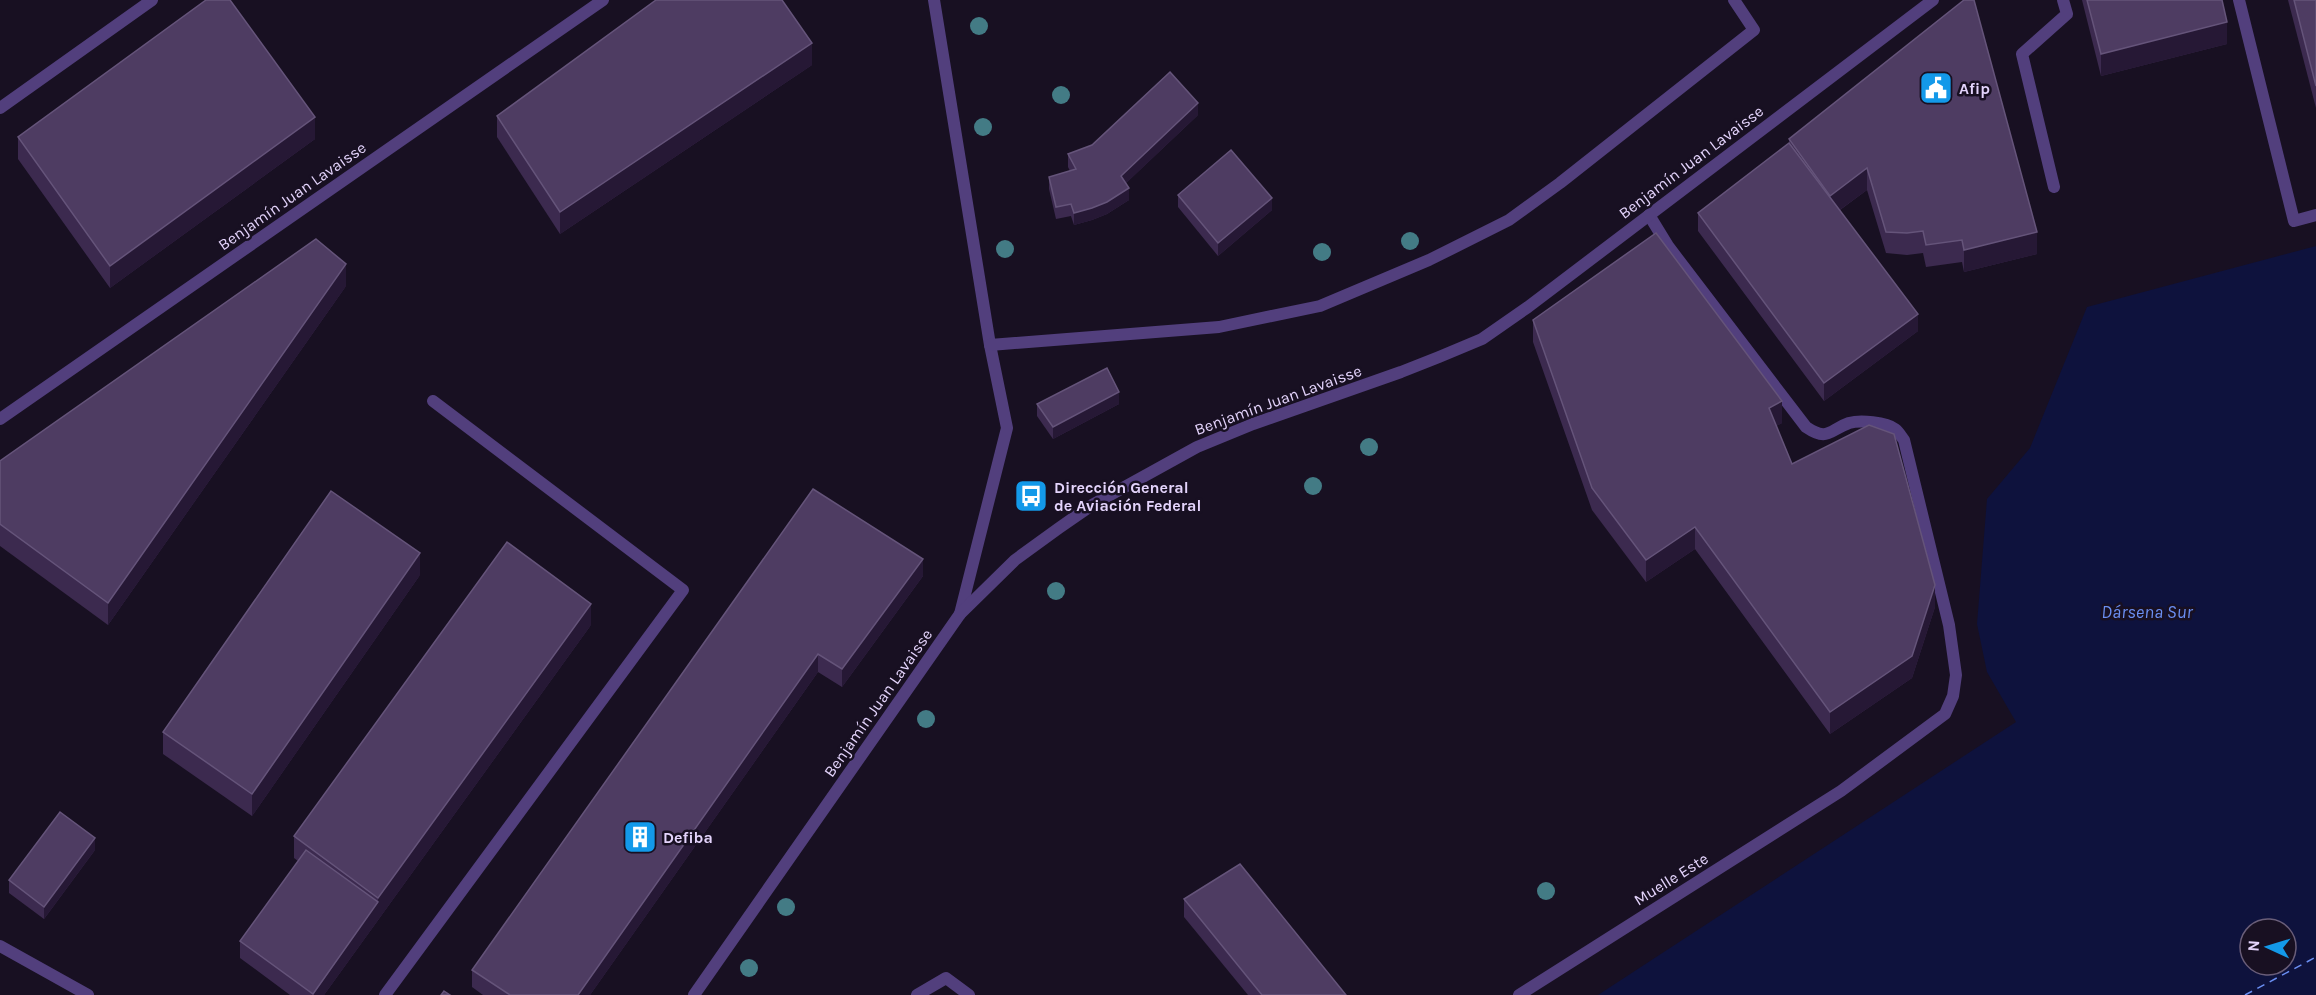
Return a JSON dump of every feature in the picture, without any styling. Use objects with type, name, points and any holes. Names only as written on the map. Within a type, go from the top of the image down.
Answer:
[{"type":"street","points":[[0,108],[152,0]]},
{"type":"street","name":"Benjamín Juan Lavaisse","points":[[0,419],[603,0]]},
{"type":"street","points":[[934,0],[990,345],[1007,428],[960,614]]},
{"type":"street","points":[[990,345],[1219,327],[1270,318],[1320,306],[1429,260],[1509,220],[1552,190],[1754,30],[1734,0]]},
{"type":"street","name":"Benjamín Juan Lavaisse","points":[[694,995],[960,614],[1015,560],[1092,505],[1197,447],[1253,424],[1401,372],[1482,339],[1528,307],[1933,0]]},
{"type":"street","points":[[2054,187],[2022,54],[2067,14],[2063,0]]},
{"type":"street","points":[[2239,0],[2294,221],[2316,215]]},
{"type":"street","name":"Muelle Este","points":[[1519,995],[1840,791],[1946,714],[1953,696],[1956,675],[1949,625],[1904,440],[1897,430],[1887,425],[1849,423],[1827,435],[1817,434],[1806,427],[1668,246],[1649,215]]},
{"type":"street","points":[[386,995],[683,590],[432,401]]},
{"type":"street","points":[[0,946],[88,995]]},
{"type":"street","points":[[917,995],[946,978],[969,995]]},
{"type":"water","name":"Dársena Sur","points":[[2316,246],[2316,995],[1598,995],[2016,722],[1987,672],[1977,624],[1987,499],[2030,448],[2087,307]]},
{"type":"building","points":[[206,0],[230,0],[315,117],[110,266],[18,137]]},
{"type":"building","points":[[656,0],[782,0],[812,43],[560,212],[497,116]]},
{"type":"building","name":"Afip","points":[[1964,0],[1974,0],[2037,232],[1964,250],[1962,240],[1926,245],[1923,231],[1886,232],[1867,168],[1830,196],[1789,139]]},
{"type":"building","points":[[2087,0],[2222,0],[2227,22],[2101,54]]},
{"type":"building","points":[[2294,0],[2316,0],[2316,86]]},
{"type":"building","points":[[1170,72],[1198,103],[1121,176],[1129,188],[1107,202],[1074,213],[1071,204],[1056,207],[1049,177],[1076,169],[1068,154],[1092,145]]},
{"type":"building","points":[[1789,143],[1918,314],[1824,383],[1698,213]]},
{"type":"building","points":[[1231,150],[1272,198],[1218,243],[1178,195]]},
{"type":"building","points":[[1656,233],[1782,401],[1769,408],[1792,464],[1869,425],[1894,434],[1935,585],[1912,656],[1830,712],[1695,527],[1646,560],[1592,488],[1533,320]]},
{"type":"building","points":[[316,239],[346,264],[108,603],[0,524],[0,461]]},
{"type":"building","points":[[1107,368],[1119,392],[1053,427],[1037,404]]},
{"type":"building","name":"Defiba","points":[[813,489],[923,559],[842,669],[818,654],[578,995],[510,995],[472,970]]},
{"type":"building","points":[[331,491],[420,553],[252,794],[163,732]]},
{"type":"building","points":[[507,542],[591,604],[378,898],[294,836]]},
{"type":"building","points":[[60,812],[95,838],[44,907],[9,880]]},
{"type":"building","points":[[306,850],[378,902],[313,994],[240,941]]},
{"type":"building","points":[[1240,864],[1346,995],[1262,995],[1184,899]]},
{"type":"ferry route","points":[[2245,995],[2316,957]]},
{"type":"place","name":"Afip","points":[[1936,88]]},
{"type":"place","name":"Dirección General de Aviación Federal","points":[[1031,496]]},
{"type":"place","name":"Defiba","points":[[640,837]]}]
